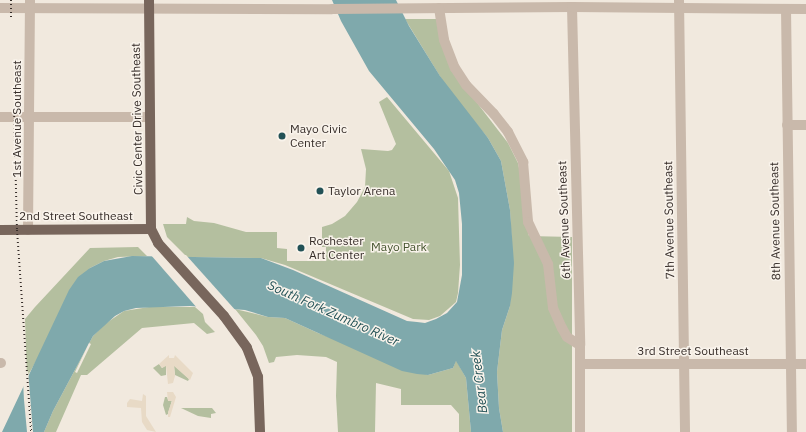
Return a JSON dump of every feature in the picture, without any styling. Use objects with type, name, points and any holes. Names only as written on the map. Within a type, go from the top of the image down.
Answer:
[{"type":"main road","name":"Civic Center Drive Southeast","points":[[149,4],[151,229]]},
{"type":"main road","name":"2nd Street Southeast","points":[[0,230],[151,229]]},
{"type":"main road","points":[[151,229],[158,243],[224,316],[240,337],[251,357],[259,391],[260,432]]},
{"type":"street","points":[[0,8],[30,4],[149,4],[332,9],[572,7],[679,4],[806,9]]},
{"type":"street","name":"1st Avenue Southeast","points":[[28,230],[30,4]]},
{"type":"street","name":"7th Avenue Southeast","points":[[679,4],[685,432]]},
{"type":"street","name":"6th Avenue Southeast","points":[[572,7],[580,345],[580,432]]},
{"type":"street","points":[[439,8],[444,40],[455,68],[466,85],[494,114],[508,132],[523,162],[528,222],[548,264],[554,308],[562,328],[568,337],[580,345]]},
{"type":"street","name":"8th Avenue Southeast","points":[[786,9],[792,432]]},
{"type":"street","points":[[0,117],[150,117]]},
{"type":"street","points":[[787,125],[806,125]]},
{"type":"street","name":"3rd Street Southeast","points":[[580,364],[806,364]]},
{"type":"green space","points":[[405,19],[438,19],[464,86],[508,143],[518,163],[521,178],[524,216],[529,236],[572,237],[572,432],[503,432],[499,408],[497,372],[502,330],[510,306],[512,248],[510,210],[501,161],[488,138],[449,91]]},
{"type":"green space","name":"Mayo Park","points":[[387,97],[449,171],[458,198],[460,265],[458,293],[456,302],[440,316],[429,320],[413,319],[285,265],[261,258],[187,257],[167,237],[163,224],[186,224],[187,217],[194,221],[214,223],[246,232],[277,232],[277,248],[287,249],[287,261],[326,261],[326,247],[322,247],[322,227],[332,224],[345,216],[357,202],[365,187],[366,169],[361,149],[388,151],[392,150],[396,144],[379,102]]},
{"type":"green space","points":[[138,247],[147,256],[118,257],[104,261],[90,268],[27,377],[25,319],[35,307],[90,248]]},
{"type":"green space","points":[[149,307],[195,307],[203,314],[205,322],[215,332],[207,334],[194,323],[142,328],[87,375],[81,375],[56,432],[44,432],[53,411],[93,336],[105,324],[124,311]]},
{"type":"green space","points":[[235,309],[268,317],[285,318],[318,333],[428,375],[453,368],[456,360],[466,378],[471,432],[459,432],[459,414],[451,405],[401,405],[401,389],[376,383],[375,432],[338,432],[336,396],[337,362],[326,357],[297,355],[276,357],[274,362],[269,363],[263,346]]},
{"type":"green space","points":[[159,364],[162,368],[166,365],[166,375],[161,376],[153,368]]},
{"type":"green space","points":[[174,365],[189,379],[188,381],[175,375]]},
{"type":"green space","points":[[165,397],[167,397],[168,400],[172,400],[168,414],[166,415],[163,405]]},
{"type":"green space","points":[[181,408],[212,408],[216,413],[211,414],[211,418],[198,416]]},
{"type":"shaded area","points":[[169,355],[169,358],[174,358],[175,355],[193,373],[190,380],[174,366],[175,376],[173,383],[168,384],[166,366],[162,368],[159,364]]},
{"type":"shaded area","points":[[167,392],[173,392],[176,397],[170,417],[168,417],[168,412],[172,401],[168,401]]},
{"type":"shaded area","points":[[143,394],[146,396],[146,416],[156,432],[147,430],[142,422],[141,408],[127,407],[127,403],[130,399],[142,401]]},
{"type":"water","points":[[332,0],[396,0],[409,26],[440,76],[488,138],[501,161],[510,210],[514,263],[510,306],[502,330],[497,372],[499,408],[503,432],[471,432],[466,378],[456,361],[453,368],[428,375],[402,371],[285,318],[268,317],[245,310],[190,306],[136,308],[124,311],[115,316],[93,336],[53,411],[44,432],[2,432],[69,290],[78,277],[90,268],[104,261],[132,256],[261,258],[293,270],[407,321],[425,323],[436,319],[447,313],[457,302],[462,275],[462,224],[459,193],[455,180],[434,149],[369,71],[341,21]]},
{"type":"pier","points":[[150,254],[186,255],[237,312],[198,309]]},
{"type":"pier","points":[[89,343],[91,344],[77,373],[75,372]]},
{"type":"pier","points":[[28,370],[33,432],[27,432],[24,400],[23,381]]},
{"type":"railway","points":[[11,0],[11,19]]},
{"type":"railway","points":[[14,108],[17,230],[31,432]]},
{"type":"place","name":"Mayo Civic Center","points":[[282,136]]},
{"type":"place","name":"Taylor Arena","points":[[320,191]]},
{"type":"place","name":"Rochester Art Center","points":[[301,248]]},
{"type":"water label","name":"South Fork Zumbro River","points":[[333,314]]},
{"type":"water label","name":"Bear Creek","points":[[480,382]]}]
